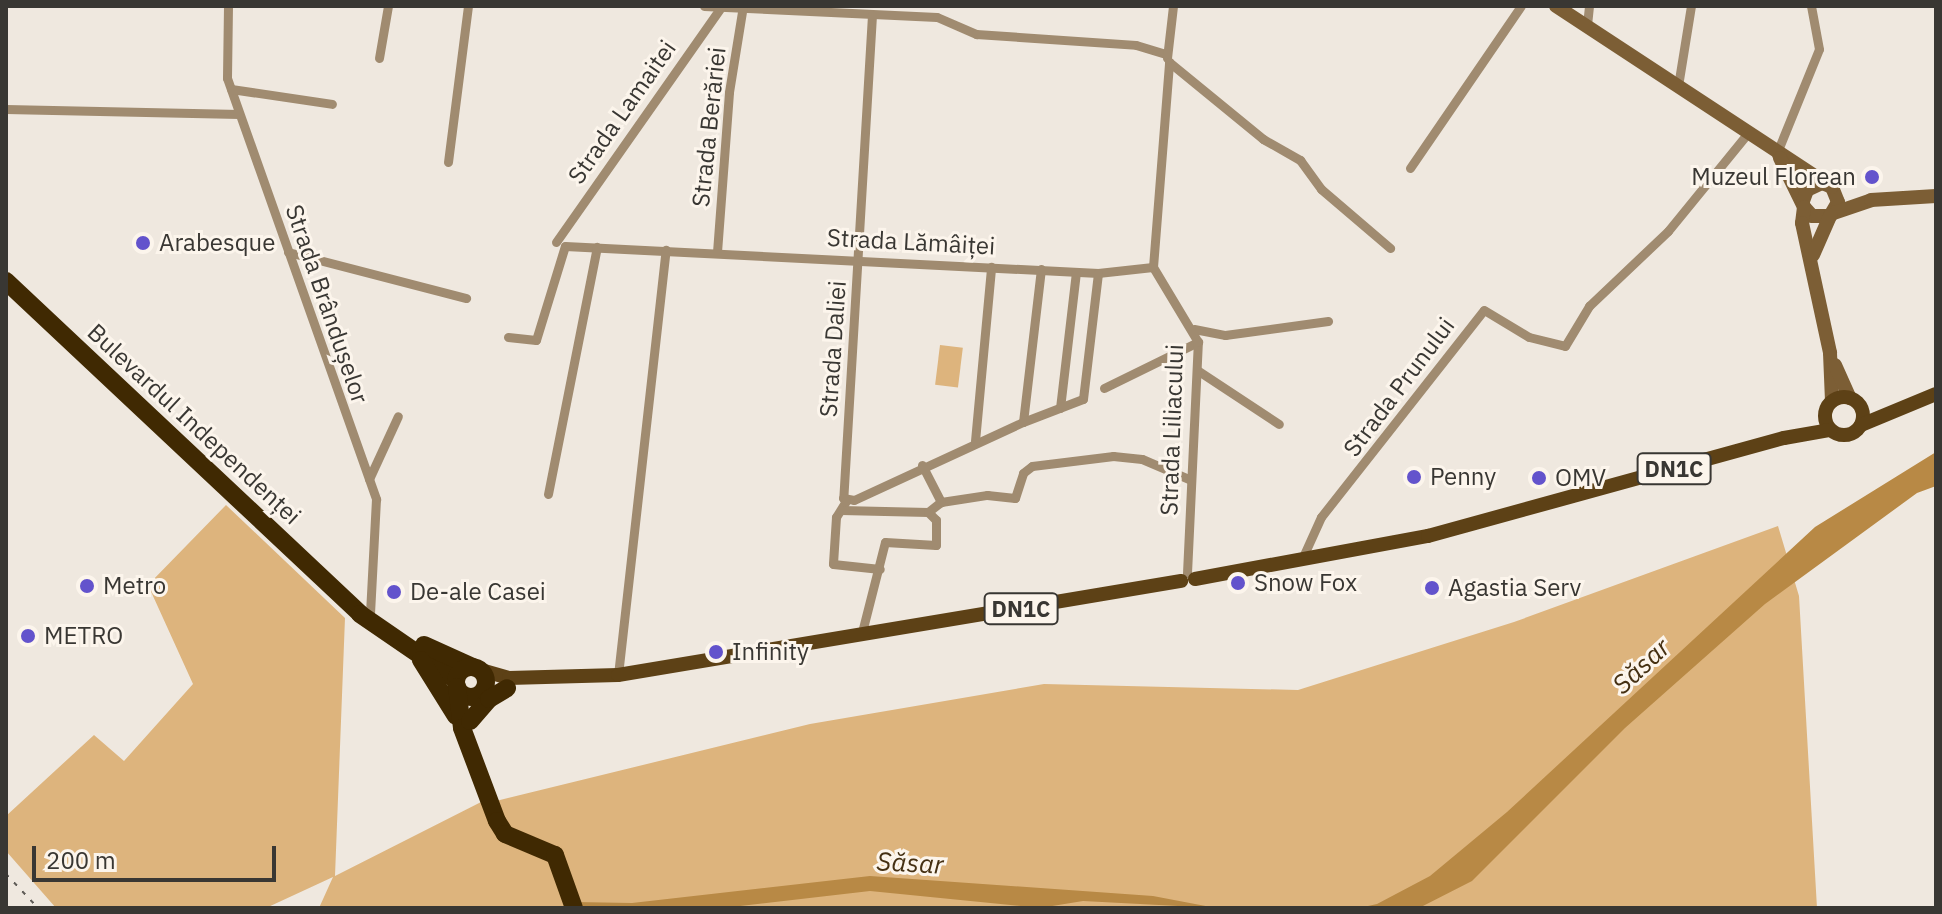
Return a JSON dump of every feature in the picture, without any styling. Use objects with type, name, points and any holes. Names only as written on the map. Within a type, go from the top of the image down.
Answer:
[{"type":"highway","name":"Bulevardul Independenței","points":[[6,281],[349,603],[456,684]]},
{"type":"highway","name":"Bulevardul Independenței","points":[[349,603],[477,668]]},
{"type":"highway","points":[[415,651],[466,724]]},
{"type":"highway","points":[[466,724],[480,693],[477,668],[460,672],[456,684],[472,752],[505,834],[555,855],[574,908]]},
{"type":"highway","name":"DN1C","points":[[456,684],[463,695],[480,693]]},
{"type":"highway","points":[[466,724],[489,699],[507,688]]},
{"type":"main road","name":"DN1C","points":[[1832,401],[1932,395]]},
{"type":"main road","name":"DN1C","points":[[1830,430],[1847,436],[1861,425],[1932,395]]},
{"type":"main road","points":[[1830,430],[1824,415],[1832,401]]},
{"type":"main road","points":[[1855,401],[1861,425]]},
{"type":"main road","name":"Bulevardul Independenței","points":[[1784,438],[1824,415]]},
{"type":"main road","name":"Bulevardul Independenței","points":[[480,693],[507,688],[618,682],[736,658],[1428,536],[1784,438],[1830,430]]},
{"type":"main road","name":"Bulevardul Independenței","points":[[477,668],[509,678],[618,675],[736,658]]},
{"type":"street","name":"Strada Brândușelor","points":[[228,6],[224,64],[231,89],[369,479],[378,518],[370,615]]},
{"type":"street","points":[[379,58],[388,6]]},
{"type":"street","points":[[448,162],[468,6]]},
{"type":"street","points":[[704,6],[813,8],[872,15],[937,17],[976,34],[1136,45],[1167,58],[1263,139],[1300,160],[1321,189],[1390,248]]},
{"type":"street","points":[[1153,267],[1173,6]]},
{"type":"street","points":[[1410,168],[1521,6]]},
{"type":"street","points":[[1556,6],[1778,156],[1830,186],[1871,200]]},
{"type":"street","points":[[1587,25],[1589,6]]},
{"type":"street","points":[[1678,86],[1691,6]]},
{"type":"street","points":[[1811,6],[1819,49],[1778,156],[1803,204],[1817,219],[1871,200],[1936,196]]},
{"type":"street","name":"Strada Lamaitei","points":[[508,337],[536,340],[560,244],[721,7]]},
{"type":"street","name":"Strada Berăriei","points":[[717,252],[729,92],[742,7]]},
{"type":"street","name":"Strada Daliei","points":[[872,15],[860,259],[843,502],[833,564],[880,569]]},
{"type":"street","points":[[231,89],[332,104]]},
{"type":"street","points":[[6,109],[239,114]]},
{"type":"street","name":"Strada Prunului","points":[[1302,559],[1321,517],[1484,310],[1529,337],[1565,346],[1589,306],[1668,231],[1747,134]]},
{"type":"street","points":[[1830,186],[1811,186],[1803,204],[1802,223],[1830,353],[1832,401]]},
{"type":"street","points":[[1812,259],[1821,227],[1838,202],[1830,186]]},
{"type":"street","name":"Strada Lămâiței","points":[[560,244],[1098,273],[1153,267]]},
{"type":"street","points":[[548,494],[597,247]]},
{"type":"street","points":[[618,675],[666,250]]},
{"type":"street","points":[[288,252],[466,298]]},
{"type":"street","points":[[975,441],[991,267]]},
{"type":"street","name":"Strada Liliacului","points":[[1153,267],[1194,329],[1198,342],[1188,578]]},
{"type":"street","points":[[1023,422],[1041,269]]},
{"type":"street","points":[[1060,408],[1076,272]]},
{"type":"street","points":[[843,502],[975,441],[1083,399],[1098,273]]},
{"type":"street","points":[[1194,329],[1225,335],[1328,321]]},
{"type":"street","points":[[1104,388],[1198,342]]},
{"type":"street","points":[[1830,353],[1855,401]]},
{"type":"street","points":[[1197,370],[1279,424]]},
{"type":"street","points":[[369,479],[398,416]]},
{"type":"street","points":[[928,512],[941,502],[987,495],[1015,498],[1023,473],[1032,466],[1113,456],[1142,459],[1191,480]]},
{"type":"street","points":[[922,465],[941,502]]},
{"type":"street","points":[[843,502],[928,512],[936,520],[936,545],[885,542],[861,636]]},
{"type":"shaded area","points":[[940,345],[963,348],[958,388],[935,385]]},
{"type":"shaded area","points":[[1936,452],[1936,486],[1917,493],[1765,604],[1625,728],[1472,881],[1419,908],[1359,908],[1377,904],[1430,876],[1507,812],[1815,527]]},
{"type":"shaded area","points":[[226,505],[345,618],[335,876],[489,798],[496,801],[810,724],[1044,684],[1298,690],[1514,622],[1778,526],[1799,596],[1817,908],[319,908],[333,877],[266,908],[56,908],[6,851],[6,816],[94,735],[124,761],[193,684],[148,585]]},
{"type":"shaded area","points":[[870,876],[1153,896],[1216,908],[1083,901],[1040,908],[870,891],[723,908],[562,908],[574,902],[632,903]]},
{"type":"railway","points":[[6,874],[38,908]]},
{"type":"place","name":"Muzeul Florean","points":[[1872,177]]},
{"type":"place","name":"Arabesque","points":[[143,243]]},
{"type":"place","name":"Penny","points":[[1414,477]]},
{"type":"place","name":"OMV","points":[[1539,478]]},
{"type":"place","name":"Snow Fox","points":[[1238,583]]},
{"type":"place","name":"Metro","points":[[87,586]]},
{"type":"place","name":"Agastia Serv","points":[[1432,588]]},
{"type":"place","name":"De-ale Casei","points":[[394,592]]},
{"type":"place","name":"METRO","points":[[28,636]]},
{"type":"place","name":"Infinity","points":[[716,652]]},
{"type":"water label","name":"Săsar","points":[[1641,666]]},
{"type":"water label","name":"Săsar","points":[[910,863]]}]
